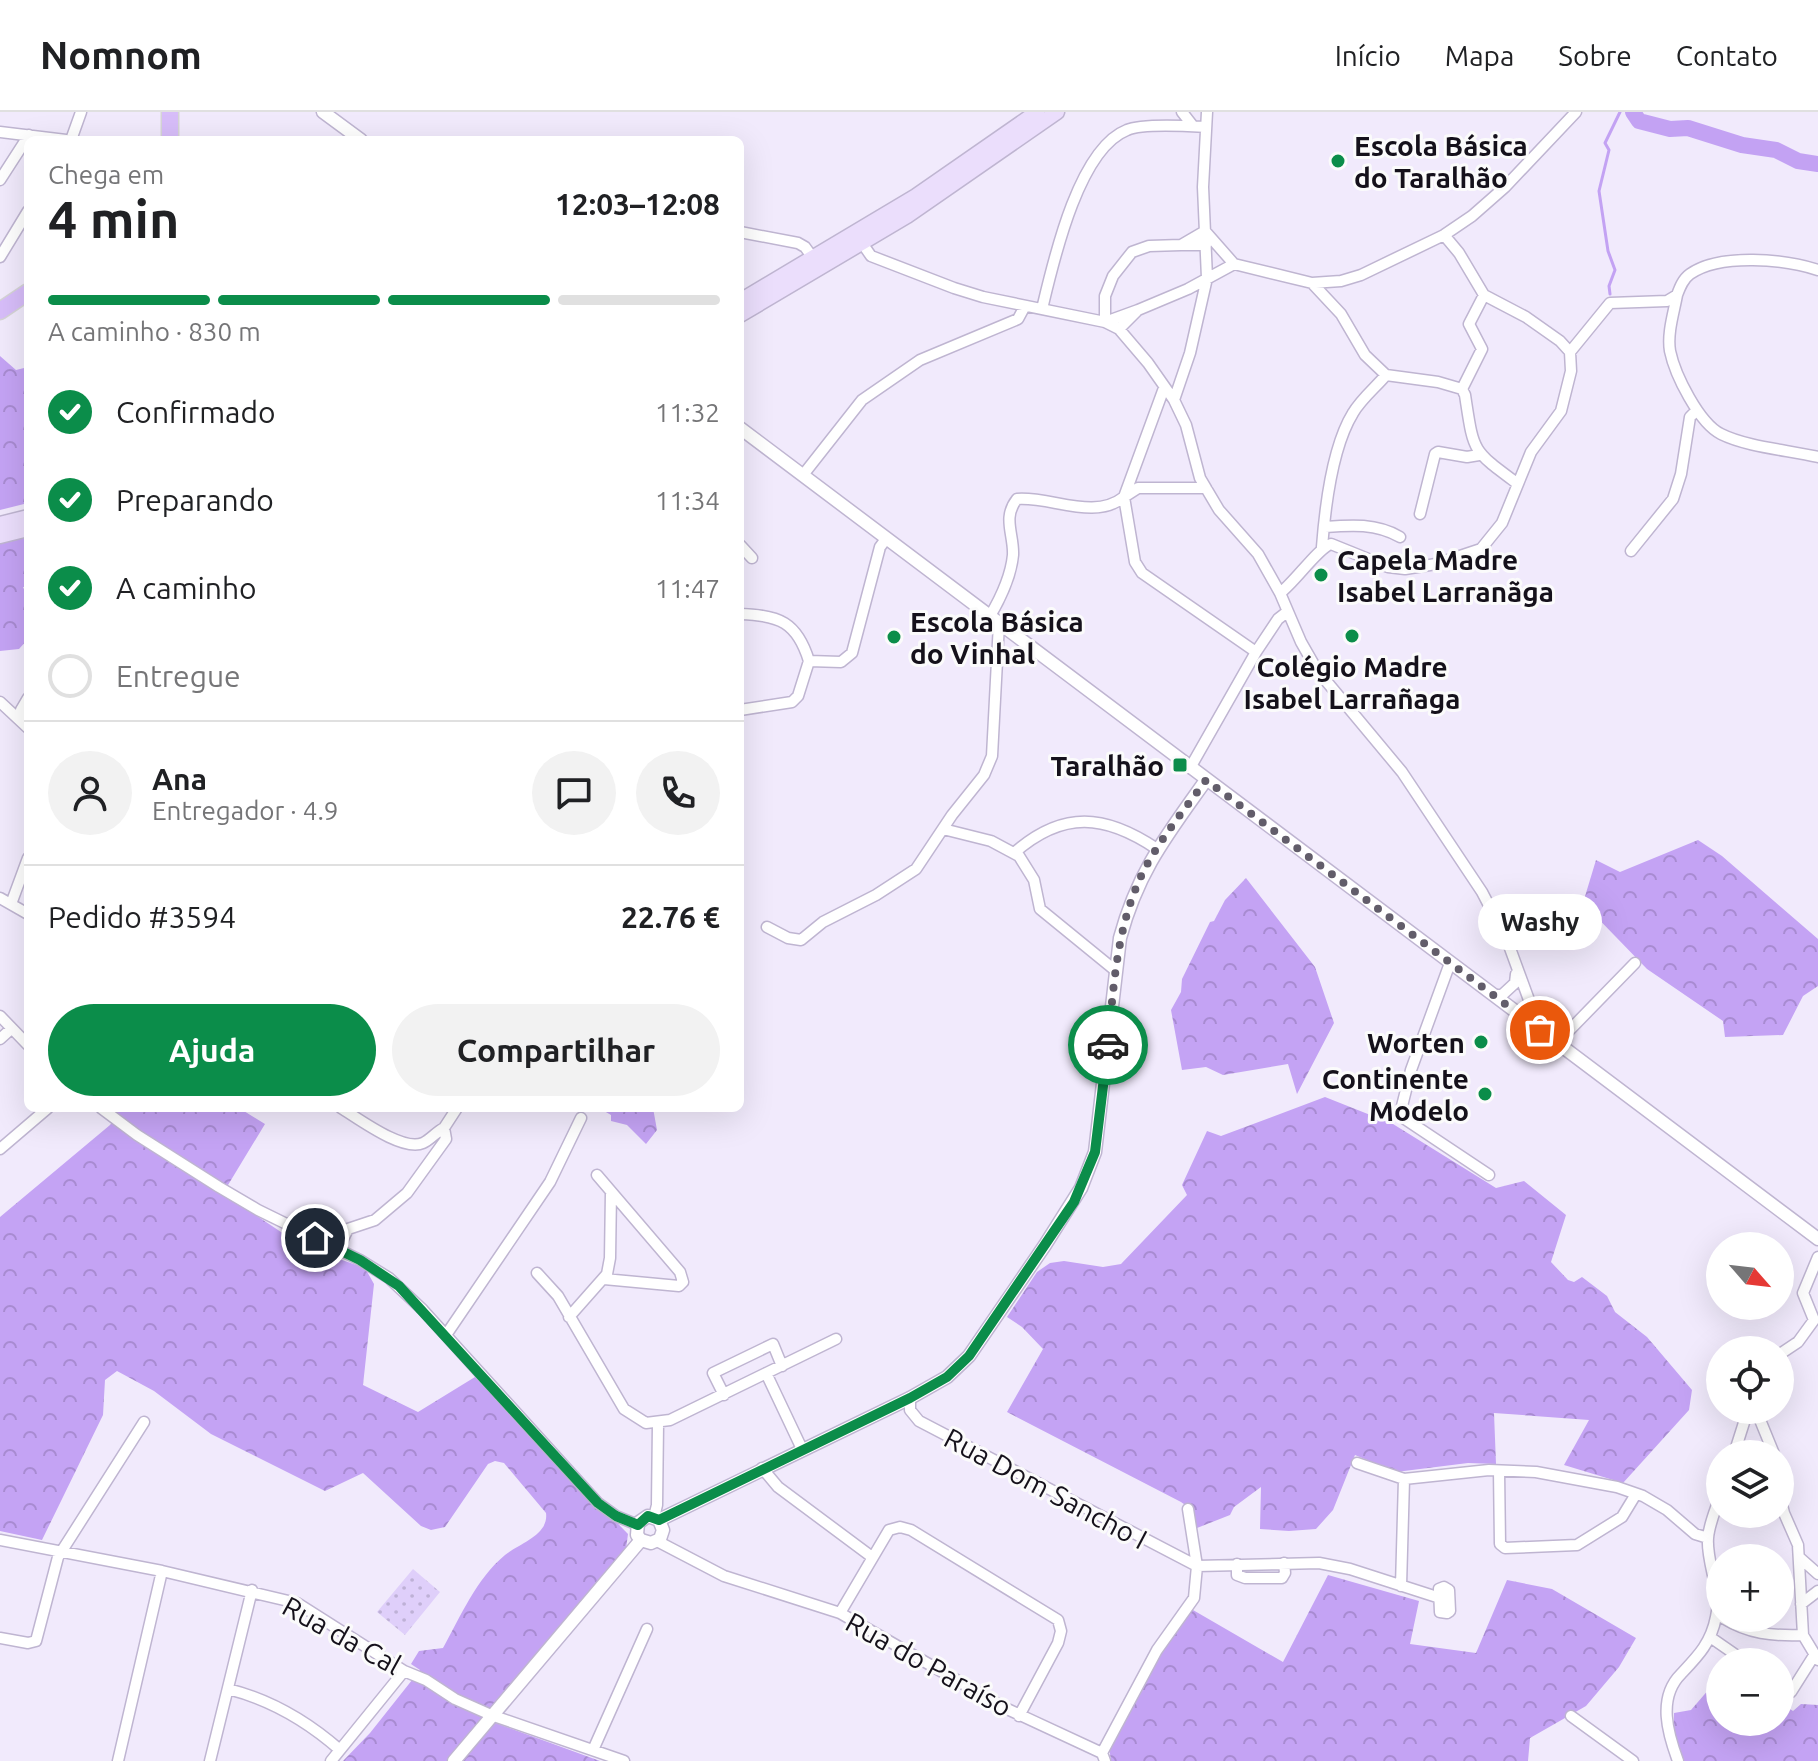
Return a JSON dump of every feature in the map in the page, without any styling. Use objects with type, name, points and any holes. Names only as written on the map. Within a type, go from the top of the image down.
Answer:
[{"type":"main road","points":[[170,112],[170,136]]},
{"type":"main road","points":[[744,299],[916,196],[1037,112]]},
{"type":"main road","points":[[744,313],[945,190],[1057,112]]},
{"type":"main road","points":[[0,311],[24,295]]},
{"type":"main road","points":[[0,524],[24,518]]},
{"type":"main road","points":[[0,536],[24,530]]},
{"type":"street","points":[[70,136],[81,112]]},
{"type":"street","points":[[323,112],[356,136]]},
{"type":"street","points":[[1182,112],[1193,126]]},
{"type":"street","points":[[1174,400],[1190,353],[1207,278],[1203,187],[1207,112]]},
{"type":"street","points":[[1205,231],[1234,264],[1312,283],[1341,281],[1361,275],[1444,235],[1472,216],[1505,187],[1576,112]]},
{"type":"street","points":[[1042,309],[1064,223],[1099,154],[1110,141],[1130,128],[1206,127]]},
{"type":"street","points":[[0,132],[37,136]]},
{"type":"street","points":[[0,180],[24,143]]},
{"type":"street","points":[[0,257],[24,218]]},
{"type":"street","points":[[1181,245],[1205,231]]},
{"type":"street","points":[[744,233],[798,243],[813,258]]},
{"type":"street","points":[[1322,547],[1337,545],[1388,567],[1405,569],[1436,564],[1481,549],[1502,523],[1531,452],[1561,411],[1571,371],[1570,352],[1526,317],[1484,295],[1465,262],[1444,235]]},
{"type":"street","points":[[862,243],[877,259],[954,288],[1105,322],[1119,329],[1174,400],[1186,425],[1200,478],[1219,510],[1258,554],[1317,670],[1402,772],[1482,892],[1507,940],[1540,1030]]},
{"type":"street","points":[[1105,322],[1105,296],[1113,276],[1132,252],[1149,246],[1206,245]]},
{"type":"street","points":[[1818,270],[1774,260],[1709,266],[1686,277],[1677,295],[1670,333],[1670,351],[1696,411],[1705,423],[1737,441],[1818,457]]},
{"type":"street","points":[[1105,322],[1188,289],[1234,264]]},
{"type":"street","points":[[1312,283],[1341,314],[1365,355],[1386,375],[1438,382],[1462,389],[1473,443],[1479,455],[1518,484]]},
{"type":"street","points":[[1462,389],[1482,349],[1469,324],[1484,295]]},
{"type":"street","points":[[1570,352],[1610,303],[1667,301],[1677,295]]},
{"type":"street","points":[[803,475],[862,400],[920,360],[1018,319],[1025,306]]},
{"type":"street","points":[[1119,329],[1138,310]]},
{"type":"street","points":[[1280,593],[1300,575],[1322,547],[1326,502],[1344,431],[1355,409],[1386,375]]},
{"type":"street","points":[[1164,388],[1124,497],[1135,562],[1142,573],[1256,652]]},
{"type":"street","points":[[1631,551],[1673,499],[1681,474],[1690,417],[1696,411]]},
{"type":"street","points":[[744,431],[1818,1239]]},
{"type":"street","points":[[1420,514],[1435,454],[1479,455]]},
{"type":"street","points":[[767,927],[788,938],[801,940],[823,922],[876,895],[916,869],[984,775],[992,756],[995,731],[994,620],[1013,555],[1008,523],[1010,509],[1017,499],[1095,508],[1115,504],[1138,488],[1206,488]]},
{"type":"street","points":[[1324,527],[1356,524],[1389,531],[1400,537]]},
{"type":"street","points":[[809,661],[841,662],[852,653],[880,547],[886,539]]},
{"type":"street","points":[[744,549],[752,558]]},
{"type":"street","points":[[1190,768],[1256,652],[1278,619],[1287,612]]},
{"type":"street","points":[[744,614],[764,614],[783,621],[799,638],[809,661],[798,696],[792,702],[744,709]]},
{"type":"street","points":[[0,702],[24,724]]},
{"type":"street","points":[[658,1424],[657,1519],[663,1530],[657,1541],[646,1543],[637,1535],[638,1525],[643,1519],[657,1519],[910,1398],[947,1377],[969,1356],[1081,1188],[1095,1152],[1116,971],[1127,912],[1157,849],[1206,780]]},
{"type":"street","points":[[1014,853],[1030,839],[1056,827],[1097,821],[1121,827],[1157,849]]},
{"type":"street","points":[[943,829],[991,841],[1019,856],[1034,880],[1040,909],[1116,971]]},
{"type":"street","points":[[11,904],[24,869]]},
{"type":"street","points":[[0,898],[24,912]]},
{"type":"street","points":[[1450,963],[1411,1070],[1402,1106],[1405,1119],[1489,1175]]},
{"type":"street","points":[[1557,1043],[1635,963]]},
{"type":"street","points":[[1493,995],[1502,995],[1515,983],[1516,968]]},
{"type":"street","points":[[0,1016],[24,1041]]},
{"type":"street","points":[[0,1039],[11,1029]]},
{"type":"street","points":[[0,1149],[43,1112]]},
{"type":"street","points":[[106,1112],[219,1187],[389,1278],[446,1335],[598,1503],[616,1516],[638,1525]]},
{"type":"street","points":[[348,1112],[407,1144],[423,1143],[444,1128],[454,1112]]},
{"type":"street","points":[[446,1335],[550,1182],[581,1118]]},
{"type":"street","points":[[338,1249],[348,1229],[375,1220],[407,1193],[446,1139],[444,1128]]},
{"type":"street","points":[[597,1175],[680,1272],[683,1282],[679,1286],[604,1279]]},
{"type":"street","points":[[569,1317],[604,1279],[610,1258],[611,1192]]},
{"type":"street","points":[[1794,1345],[1814,1320],[1803,1293],[1818,1257]]},
{"type":"street","points":[[537,1273],[558,1296],[624,1409],[638,1419],[658,1424],[836,1339]]},
{"type":"street","points":[[724,1395],[713,1373],[773,1344],[782,1366]]},
{"type":"street","points":[[766,1373],[802,1449]]},
{"type":"street","name":"Rua Dom Sancho I","points":[[910,1398],[910,1410],[919,1421],[1197,1566]]},
{"type":"street","points":[[0,1638],[28,1643],[36,1641],[58,1557],[144,1422]]},
{"type":"street","points":[[1357,1463],[1404,1479],[1489,1470],[1536,1472],[1585,1480],[1636,1494],[1667,1510],[1695,1534],[1708,1538]]},
{"type":"street","points":[[762,1468],[778,1487],[872,1557]]},
{"type":"street","points":[[1499,1471],[1500,1544],[1505,1548],[1577,1545],[1622,1517],[1636,1494]]},
{"type":"street","points":[[1401,1586],[1404,1479]]},
{"type":"street","points":[[1104,1757],[1157,1650],[1194,1598],[1197,1566],[1188,1509]]},
{"type":"street","points":[[840,1613],[889,1530],[900,1527],[911,1530],[1058,1620],[1061,1631],[1058,1643],[1019,1716]]},
{"type":"street","points":[[1709,1544],[1711,1528]]},
{"type":"street","points":[[1791,1528],[1800,1558],[1803,1635],[1816,1657],[1794,1688]]},
{"type":"street","name":"Rua da Cal","points":[[0,1540],[252,1590],[297,1603],[404,1671],[426,1680],[455,1699],[491,1715],[624,1761]]},
{"type":"street","points":[[454,1761],[641,1540]]},
{"type":"street","name":"Rua do Paraíso","points":[[657,1541],[724,1576],[840,1613],[969,1689],[1104,1757]]},
{"type":"street","points":[[1800,1558],[1818,1574]]},
{"type":"street","points":[[1197,1566],[1237,1564],[1237,1575],[1245,1578],[1282,1578],[1284,1563],[1319,1563],[1350,1569],[1440,1598]]},
{"type":"street","points":[[118,1761],[162,1571]]},
{"type":"street","points":[[210,1761],[252,1590]]},
{"type":"street","points":[[1801,1604],[1818,1591]]},
{"type":"street","points":[[593,1750],[647,1629]]},
{"type":"street","points":[[1678,1761],[1668,1731],[1667,1707],[1672,1687],[1679,1675],[1696,1660],[1712,1632]]},
{"type":"street","points":[[1751,1632],[1803,1635]]},
{"type":"street","points":[[1710,1637],[1726,1648]]},
{"type":"street","points":[[331,1761],[404,1671]]},
{"type":"street","points":[[228,1689],[268,1700],[316,1729],[340,1750]]},
{"type":"street","points":[[1571,1716],[1633,1761]]},
{"type":"green space","points":[[0,356],[16,370],[24,368],[24,504],[0,510]]},
{"type":"green space","points":[[24,538],[24,643],[19,649],[0,651],[0,544]]},
{"type":"green space","points":[[1698,840],[1722,856],[1818,939],[1818,986],[1803,996],[1783,1035],[1725,1037],[1723,1021],[1647,969],[1583,903],[1596,860],[1620,872]]},
{"type":"green space","points":[[1246,878],[1315,967],[1334,1023],[1297,1094],[1288,1064],[1223,1075],[1206,1067],[1182,1070],[1171,1010],[1181,992],[1182,979],[1210,922],[1214,921],[1225,900]]},
{"type":"green space","points":[[1325,1097],[1393,1124],[1496,1188],[1524,1181],[1566,1215],[1551,1262],[1568,1280],[1574,1282],[1582,1277],[1607,1296],[1615,1312],[1647,1337],[1692,1390],[1689,1410],[1623,1483],[1564,1465],[1589,1420],[1494,1413],[1496,1464],[1468,1463],[1396,1472],[1355,1455],[1333,1510],[1316,1529],[1260,1529],[1261,1487],[1234,1507],[1230,1515],[1197,1528],[1191,1509],[1181,1502],[1007,1412],[1043,1349],[1022,1327],[1007,1317],[1037,1272],[1050,1263],[1064,1261],[1103,1267],[1121,1264],[1187,1195],[1182,1185],[1207,1131],[1221,1136]]},
{"type":"green space","points":[[114,1112],[246,1112],[265,1124],[228,1185],[233,1200],[302,1246],[365,1268],[374,1284],[363,1385],[418,1412],[475,1377],[628,1534],[626,1549],[493,1722],[600,1761],[343,1761],[370,1733],[420,1670],[411,1664],[419,1651],[443,1648],[486,1575],[505,1555],[543,1527],[546,1513],[504,1463],[495,1461],[488,1464],[445,1527],[431,1530],[421,1526],[363,1473],[325,1491],[211,1434],[154,1391],[117,1371],[105,1380],[103,1415],[42,1540],[0,1531],[0,1217],[110,1125],[117,1115]]},
{"type":"green space","points":[[606,1112],[654,1112],[657,1130],[646,1144],[627,1125],[611,1121],[611,1115]]},
{"type":"green space","points":[[1328,1575],[1419,1601],[1410,1644],[1476,1653],[1507,1580],[1552,1589],[1636,1638],[1619,1667],[1586,1706],[1530,1738],[1528,1761],[1111,1761],[1109,1747],[1174,1628],[1193,1610],[1283,1662]]},
{"type":"green space","points":[[1706,1693],[1706,1736],[1794,1736],[1794,1710],[1801,1704],[1818,1705],[1818,1761],[1682,1761],[1674,1736],[1674,1713],[1691,1710]]},
{"type":"shaded area","points":[[413,1569],[440,1592],[405,1635],[377,1612]]},
{"type":"waterway","points":[[1610,294],[1609,286],[1615,270],[1608,251],[1599,191],[1609,150],[1605,143],[1620,112]]},
{"type":"waterway","points":[[1633,112],[1639,121],[1670,129],[1688,128],[1742,145],[1776,150],[1798,161],[1818,164]]},
{"type":"way so far","points":[[1108,1045],[1120,938],[1127,912],[1149,860],[1206,780],[1540,1030]]},
{"type":"place","name":"Escola Básica do Taralhão","points":[[1338,161]]},
{"type":"place","name":"Capela Madre Isabel Larranãga","points":[[1321,575]]},
{"type":"place","name":"Colégio Madre Isabel Larrañaga","points":[[1352,636]]},
{"type":"place","name":"Escola Básica do Vinhal","points":[[894,637]]},
{"type":"place","name":"Taralhão","points":[[1180,765]]},
{"type":"place","name":"Washy","points":[[1540,1030]]},
{"type":"place","name":"Worten","points":[[1481,1042]]},
{"type":"place","name":"Continente Modelo","points":[[1485,1094]]},
{"type":"route","points":[[315,1238],[360,1260],[399,1286],[598,1503],[616,1516],[638,1525],[648,1516],[659,1520],[910,1398],[947,1377],[969,1356],[1081,1188],[1095,1152],[1108,1045]]}]
